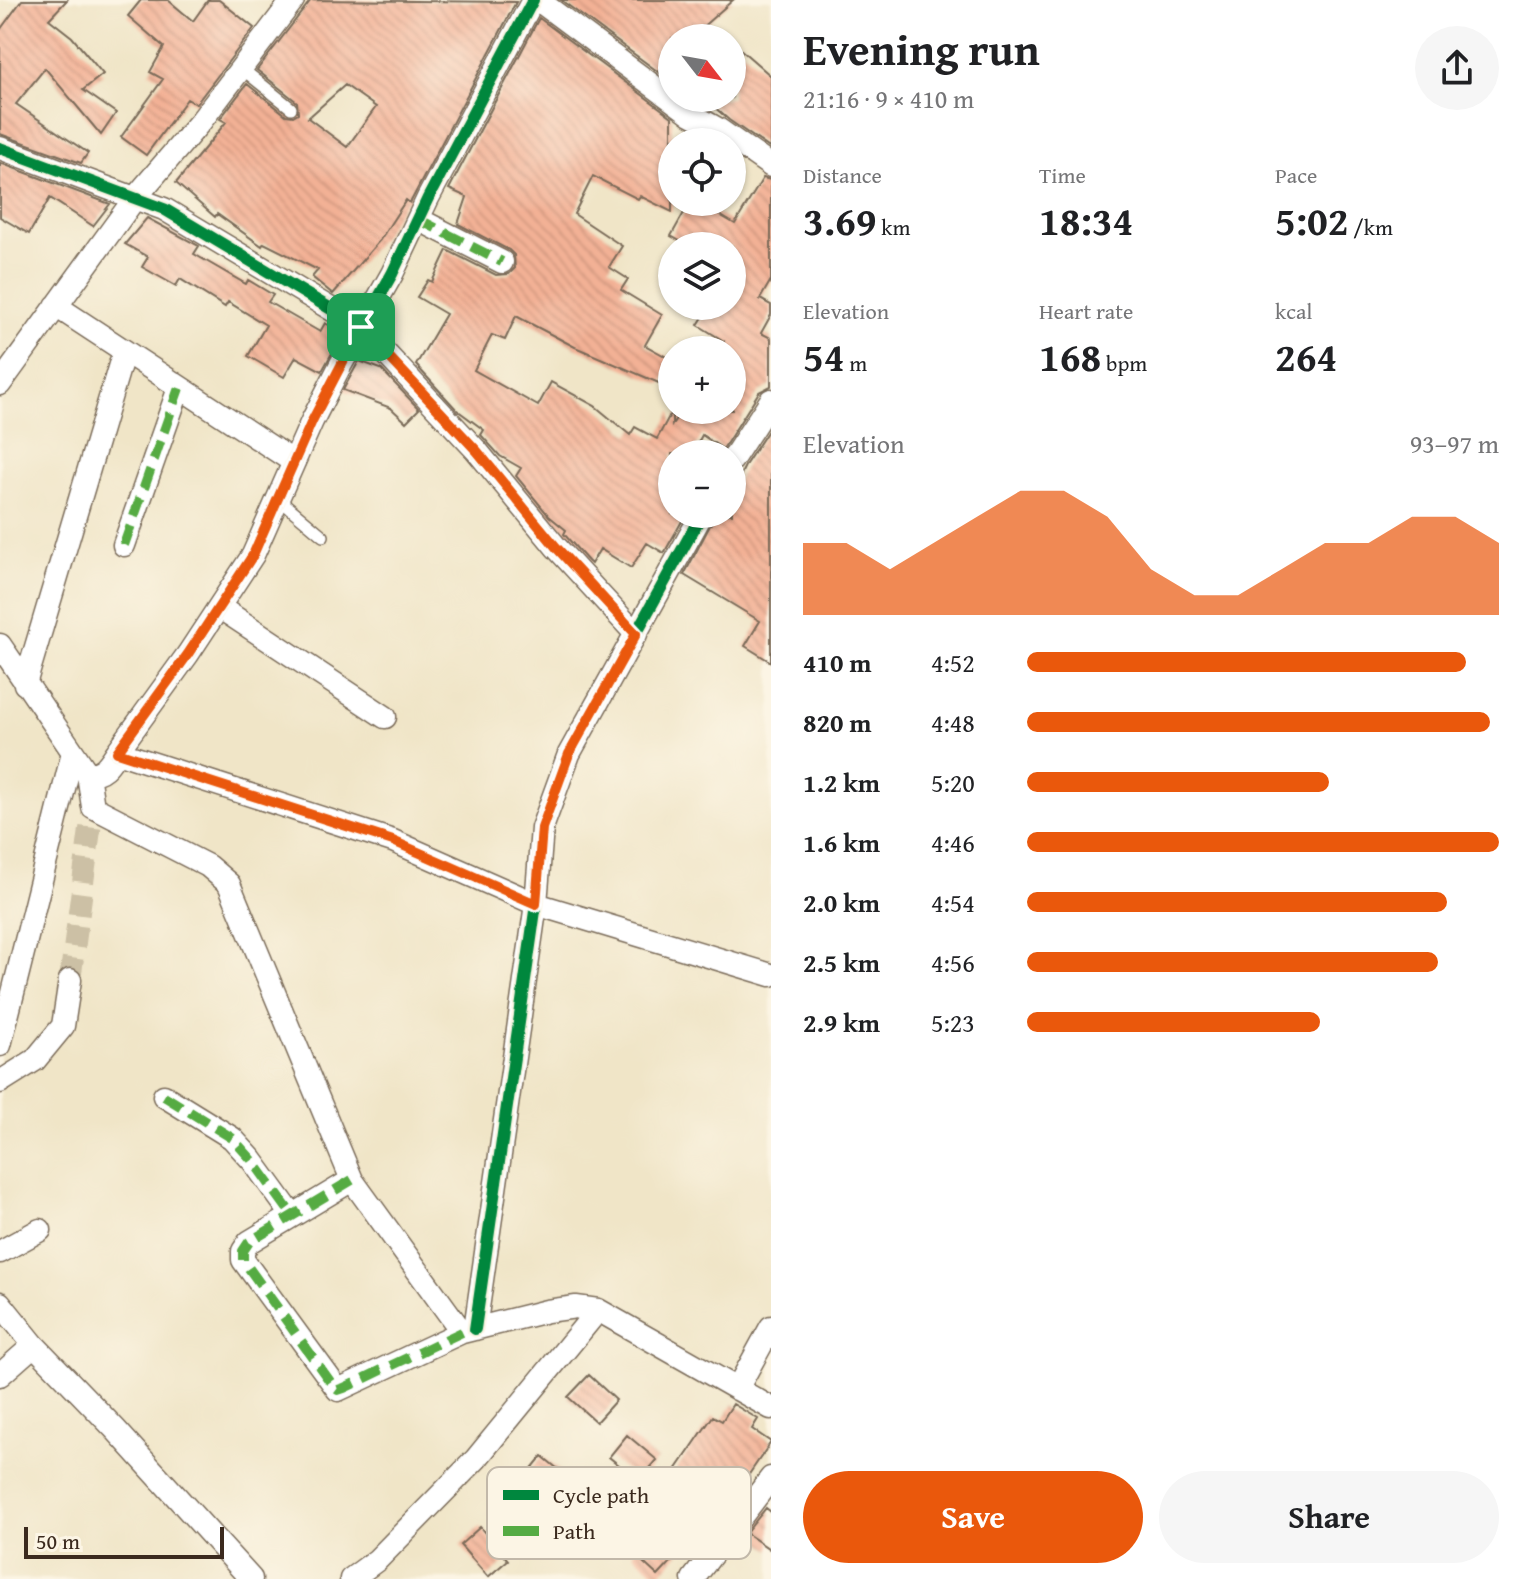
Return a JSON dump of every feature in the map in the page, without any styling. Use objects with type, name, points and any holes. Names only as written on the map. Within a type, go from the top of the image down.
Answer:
[{"type":"street","points":[[88,774],[100,772],[109,766],[253,555],[312,421],[536,0],[691,114],[771,166]]},
{"type":"street","points":[[0,384],[135,198],[201,121],[241,68],[285,3]]},
{"type":"street","points":[[0,148],[164,209],[361,327],[477,451],[556,547],[636,634]]},
{"type":"street","points":[[418,219],[502,262]]},
{"type":"street","points":[[56,306],[294,462]]},
{"type":"street","points":[[25,684],[124,351]]},
{"type":"street","points":[[124,545],[179,388]]},
{"type":"street","points":[[745,440],[771,400]]},
{"type":"street","points":[[469,1331],[536,904],[542,828],[569,754],[694,528]]},
{"type":"street","points":[[219,607],[385,717]]},
{"type":"street","points":[[0,645],[88,774],[93,807],[208,866],[229,884],[352,1180],[469,1331]]},
{"type":"street","points":[[0,1045],[73,752]]},
{"type":"street","points":[[117,752],[393,841],[536,904],[771,975]]},
{"type":"street","points":[[0,1082],[35,1060],[63,1026],[70,980]]},
{"type":"street","points":[[164,1096],[232,1138],[292,1215]]},
{"type":"street","points":[[352,1180],[249,1242],[243,1251],[243,1260],[338,1390],[469,1331],[576,1307],[598,1310],[771,1408]]},
{"type":"street","points":[[0,1252],[40,1230]]},
{"type":"street","points":[[0,1303],[34,1345],[251,1579]]},
{"type":"street","points":[[351,1579],[377,1560],[476,1459],[598,1310]]},
{"type":"street","points":[[737,1389],[771,1327]]},
{"type":"street","points":[[0,1375],[34,1345]]},
{"type":"street","points":[[751,1504],[771,1478]]},
{"type":"street","points":[[693,1579],[708,1559]]},
{"type":"lane","points":[[241,68],[291,108]]},
{"type":"lane","points":[[279,499],[323,536]]},
{"type":"building","points":[[22,0],[67,0],[49,19],[72,37],[103,74],[83,90],[116,113],[101,135],[45,68],[16,104],[88,153],[81,163],[0,134],[0,30]]},
{"type":"building","points":[[141,0],[168,0],[193,21],[208,0],[219,0],[254,28],[196,104],[187,99],[146,155],[121,137],[163,79],[150,72],[164,47],[128,16]]},
{"type":"building","points":[[311,0],[516,2],[410,203],[406,200],[380,240],[333,294],[312,277],[318,270],[264,243],[262,246],[217,214],[215,217],[176,183],[226,122],[220,119],[247,84],[286,115],[298,113],[297,102],[257,70]],"holes":[[[345,85],[376,107],[347,147],[308,118]]]},
{"type":"building","points":[[561,0],[733,0],[706,24],[658,24],[658,72]]},
{"type":"building","points":[[539,18],[658,107],[658,112],[665,112],[672,117],[672,128],[658,128],[658,205],[640,196],[638,199],[593,176],[574,214],[622,246],[609,267],[628,279],[621,290],[658,313],[659,320],[645,345],[658,352],[658,383],[575,347],[516,316],[505,340],[492,335],[474,370],[538,406],[551,382],[595,406],[630,435],[635,427],[657,439],[665,424],[739,424],[729,440],[710,440],[702,435],[699,440],[658,440],[658,528],[678,528],[664,553],[647,543],[631,568],[600,549],[591,564],[564,534],[566,530],[549,516],[516,476],[521,468],[500,456],[481,435],[484,430],[457,410],[416,365],[446,314],[417,297],[428,280],[432,282],[447,250],[496,275],[509,274],[515,268],[514,255],[509,250],[458,224],[467,197],[449,189]]},
{"type":"building","points":[[746,54],[771,76],[771,149],[746,132],[746,128],[720,112],[746,112]]},
{"type":"building","points":[[0,163],[110,204],[93,226],[50,198],[29,234],[0,217]]},
{"type":"building","points":[[763,178],[771,180],[771,280],[760,299],[771,305],[771,315],[761,333],[771,338],[771,386],[759,392],[746,413],[746,336],[716,336],[698,325],[701,320],[746,320],[746,232],[673,232],[682,216],[721,216],[735,224],[740,216],[746,216],[746,206]]},
{"type":"building","points":[[147,218],[199,246],[194,254],[246,284],[248,280],[273,295],[268,302],[320,332],[325,323],[343,333],[322,371],[296,357],[284,377],[248,356],[266,325],[228,302],[225,307],[180,279],[176,286],[142,267],[148,257],[125,244]]},
{"type":"building","points":[[359,361],[381,369],[419,409],[406,422],[391,408],[343,390]]},
{"type":"building","points":[[771,426],[771,662],[745,646],[760,621],[684,575],[709,528],[746,528],[746,464]]},
{"type":"building","points":[[589,1375],[616,1400],[596,1422],[568,1397]]},
{"type":"building","points":[[733,1404],[758,1419],[752,1429],[771,1442],[751,1471],[751,1467],[678,1467],[713,1416],[722,1421]]},
{"type":"building","points":[[627,1435],[657,1460],[651,1467],[622,1467],[609,1457]]},
{"type":"building","points":[[542,1456],[555,1467],[533,1467]]},
{"type":"building","points":[[766,1508],[771,1512],[771,1550],[751,1536],[751,1527]]},
{"type":"building","points":[[480,1527],[487,1535],[487,1559],[508,1560],[488,1577],[460,1545]]},
{"type":"building","points":[[640,1559],[674,1559],[658,1576]]},
{"type":"tunnel","points":[[70,980],[93,807]]},
{"type":"marked path","points":[[418,219],[502,262]]},
{"type":"marked path","points":[[124,545],[179,388]]},
{"type":"marked path","points":[[164,1096],[232,1138],[292,1215]]},
{"type":"marked path","points":[[352,1180],[249,1242],[243,1251],[243,1260],[334,1387],[338,1390],[344,1388],[462,1332]]},
{"type":"cycle path","points":[[117,752],[188,654],[253,555],[312,421],[392,274],[428,198],[533,0]]},
{"type":"cycle path","points":[[0,148],[164,209],[361,327],[477,451],[556,547],[636,634]]},
{"type":"cycle path","points":[[475,1329],[536,904],[542,828],[569,754],[694,528]]},
{"type":"route","points":[[361,327],[477,451],[556,547],[636,634],[569,754],[542,828],[536,904],[393,841],[117,752],[188,654],[253,555],[312,421],[361,327]]}]
